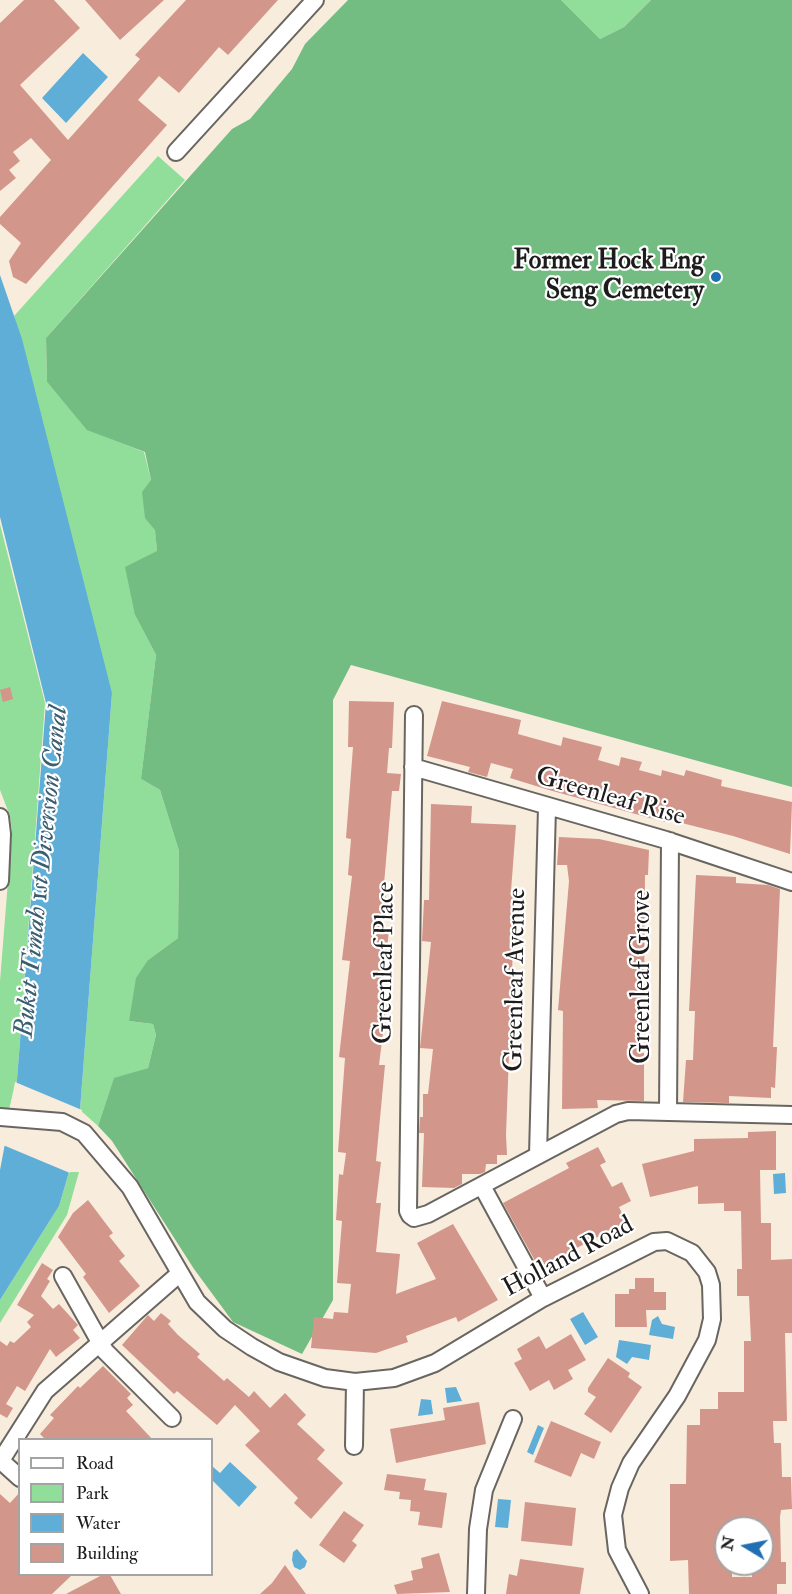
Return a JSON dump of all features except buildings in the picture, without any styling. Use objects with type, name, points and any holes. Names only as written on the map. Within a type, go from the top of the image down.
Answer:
[{"type":"street","points":[[176,152],[315,0]]},
{"type":"street","name":"Greenleaf Place","points":[[414,715],[408,1211],[414,1218],[420,1218],[482,1186]]},
{"type":"street","name":"Greenleaf Rise","points":[[413,767],[670,842],[792,882]]},
{"type":"street","name":"Greenleaf Avenue","points":[[538,1155],[547,807]]},
{"type":"street","points":[[0,817],[2,834],[0,880]]},
{"type":"street","name":"Greenleaf Grove","points":[[668,1112],[670,842]]},
{"type":"street","points":[[543,1298],[482,1186],[616,1114],[628,1111],[792,1115]]},
{"type":"street","name":"Holland Road","points":[[4,1117],[62,1122],[78,1129],[103,1153],[130,1187],[197,1302],[225,1329],[252,1347],[311,1374],[355,1382],[394,1378],[435,1362],[543,1298],[654,1242],[667,1241],[692,1253],[707,1272],[711,1285],[712,1319],[707,1340],[677,1396],[631,1463],[620,1488],[613,1515],[617,1551],[640,1594]]},
{"type":"street","points":[[18,1476],[0,1461],[45,1391],[179,1274]]},
{"type":"street","points":[[63,1276],[100,1342],[124,1372],[172,1418]]},
{"type":"street","points":[[354,1446],[355,1382]]},
{"type":"street","points":[[476,1594],[478,1529],[484,1490],[513,1419]]},
{"type":"green space","points":[[348,0],[561,0],[600,39],[624,27],[651,0],[792,0],[792,787],[351,665],[333,700],[333,1300],[302,1354],[233,1322],[194,1269],[112,1141],[98,1126],[114,1078],[148,1068],[156,1035],[153,1024],[129,1021],[136,978],[148,960],[178,938],[179,851],[160,790],[141,779],[156,655],[135,615],[125,567],[157,551],[155,530],[145,518],[142,492],[151,480],[145,452],[87,430],[47,382],[46,338],[232,129],[250,119],[292,69],[305,44]]},
{"type":"green space","points":[[561,0],[651,0],[624,27],[600,39]]},
{"type":"green space","points":[[158,156],[185,180],[46,338],[47,382],[87,429],[144,452],[151,480],[157,551],[135,615],[156,655],[141,779],[160,790],[179,851],[178,938],[148,960],[129,1021],[153,1024],[156,1035],[148,1068],[114,1079],[98,1126],[80,1110],[112,693],[0,416],[38,406],[14,316]]},
{"type":"green space","points":[[0,524],[45,703],[17,1080],[9,1109],[0,1108],[0,981],[12,831],[10,816],[0,790]]},
{"type":"green space","points":[[69,1172],[79,1172],[67,1215],[0,1323],[0,1300],[59,1206]]},
{"type":"water","points":[[83,53],[108,77],[66,123],[42,98]]},
{"type":"water","name":"Bukit Timah 1st Diversion Canal","points":[[0,275],[22,339],[112,693],[80,1110],[69,1172],[59,1206],[0,1300],[0,1170],[17,1080],[46,703],[0,517]]},
{"type":"water","points":[[785,1173],[786,1193],[774,1194],[773,1174]]},
{"type":"water","points":[[583,1312],[598,1337],[585,1345],[570,1319]]},
{"type":"water","points":[[658,1316],[662,1324],[675,1327],[673,1339],[649,1335],[652,1320]]},
{"type":"water","points":[[619,1340],[651,1345],[649,1360],[632,1357],[627,1364],[616,1357]]},
{"type":"water","points":[[456,1387],[462,1401],[447,1403],[445,1388]]},
{"type":"water","points":[[421,1399],[431,1400],[433,1414],[418,1416]]},
{"type":"water","points":[[538,1425],[544,1428],[533,1455],[527,1452]]},
{"type":"water","points":[[230,1462],[257,1487],[239,1507],[213,1481],[213,1467],[220,1473]]},
{"type":"water","points":[[498,1499],[511,1500],[508,1528],[495,1527]]},
{"type":"water","points":[[297,1549],[307,1561],[305,1567],[300,1570],[294,1567],[292,1560],[293,1552]]},
{"type":"pier","points":[[15,1082],[82,1110],[70,1173],[3,1145]]},
{"type":"place","name":"Former Hock Eng Seng Cemetery","points":[[716,277]]}]
